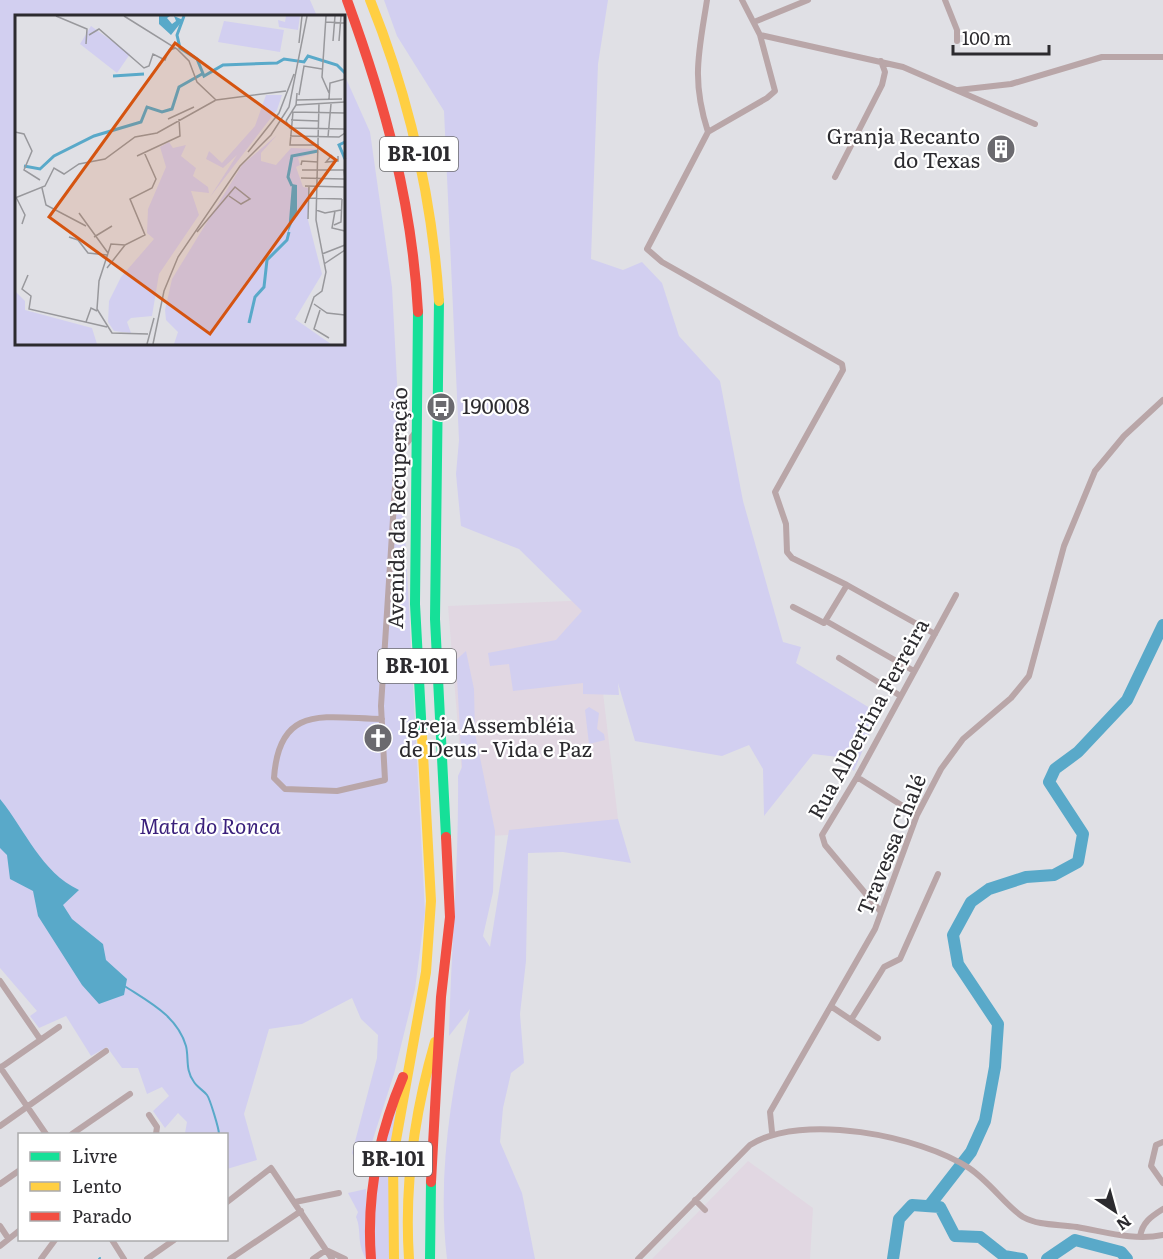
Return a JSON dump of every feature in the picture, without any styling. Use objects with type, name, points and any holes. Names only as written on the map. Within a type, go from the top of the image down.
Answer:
[{"type":"highway","name":"Avenida da Recuperação","points":[[347,0],[367,49],[390,129],[412,235],[419,342],[415,604],[431,901],[426,972],[410,1060]]},
{"type":"highway","name":"BR-101","points":[[370,0],[392,54],[424,174],[435,246],[440,314],[435,628],[450,917],[439,1030],[425,1074],[414,1130],[408,1206],[409,1259]]},
{"type":"highway","points":[[429,1259],[429,1212],[439,1030]]},
{"type":"highway","name":"BR-101","points":[[394,1259],[393,1157],[410,1060]]},
{"type":"highway","points":[[371,1259],[370,1209],[377,1149],[389,1110],[410,1060]]},
{"type":"street","points":[[707,0],[696,79],[697,94],[708,132]]},
{"type":"street","points":[[742,0],[760,35],[776,88],[773,94],[708,132],[649,243],[649,254],[840,362],[844,367],[775,492],[786,524],[787,552],[801,562],[936,634]]},
{"type":"street","points":[[754,21],[808,0]]},
{"type":"street","points":[[945,0],[957,30],[957,41]]},
{"type":"street","points":[[760,35],[903,67],[955,91],[1001,107],[1035,124]]},
{"type":"street","points":[[955,91],[1011,84],[1102,57],[1163,57]]},
{"type":"street","points":[[835,177],[882,85],[885,72],[881,61]]},
{"type":"street","name":"Travessa Chalé","points":[[772,1132],[770,1112],[862,955],[882,912],[917,815],[951,754],[1011,698],[1029,676],[1064,546],[1095,471],[1124,436],[1163,400]]},
{"type":"street","points":[[382,719],[313,718],[299,722],[288,733],[275,762],[274,778],[285,789],[337,791],[385,780],[382,719],[397,456],[417,430]]},
{"type":"street","points":[[825,622],[847,585]]},
{"type":"street","name":"Rua Albertina Ferreira","points":[[882,912],[821,838],[857,777],[899,695],[936,634],[956,595]]},
{"type":"street","points":[[793,607],[914,671]]},
{"type":"street","points":[[839,658],[899,695]]},
{"type":"street","points":[[857,777],[917,815]]},
{"type":"street","points":[[851,1020],[884,967],[900,959],[938,874]]},
{"type":"street","points":[[0,981],[40,1040]]},
{"type":"street","points":[[832,1007],[878,1038]]},
{"type":"street","points":[[45,1133],[0,1067],[59,1027]]},
{"type":"street","points":[[0,1126],[106,1051]]},
{"type":"street","points":[[73,1133],[130,1094]]},
{"type":"street","points":[[149,1115],[157,1127],[156,1133]]},
{"type":"street","points":[[638,1259],[750,1144],[772,1132],[827,1130],[868,1133],[926,1147],[970,1168],[988,1181],[1016,1212],[1032,1221],[1140,1236],[1163,1235]]},
{"type":"street","points":[[1163,1142],[1155,1145],[1151,1166],[1163,1183]]},
{"type":"street","points":[[228,1201],[271,1168],[332,1259]]},
{"type":"street","points":[[0,1184],[17,1171]]},
{"type":"street","points":[[295,1202],[339,1193]]},
{"type":"street","points":[[695,1200],[705,1210]]},
{"type":"street","points":[[1140,1236],[1145,1223],[1163,1209]]},
{"type":"street","points":[[230,1259],[301,1211]]},
{"type":"street","points":[[0,1226],[8,1238]]},
{"type":"street","points":[[0,1246],[18,1231]]},
{"type":"street","points":[[41,1259],[54,1241]]},
{"type":"street","points":[[113,1241],[124,1259]]},
{"type":"street","points":[[147,1259],[171,1241]]},
{"type":"street","points":[[313,1259],[326,1250]]},
{"type":"street","points":[[326,1250],[345,1259]]},
{"type":"shaded area","points":[[592,600],[618,819],[508,835],[467,837],[448,606]]},
{"type":"shaded area","points":[[748,1161],[813,1208],[810,1259],[652,1259]]},
{"type":"green space","name":"Mata do Ronca","points":[[0,0],[310,0],[317,15],[15,15],[15,345],[345,345],[345,76],[370,132],[392,287],[425,912],[415,989],[394,1074],[362,1173],[352,1153],[377,1058],[378,1035],[361,1019],[352,998],[302,1024],[269,1029],[244,1114],[257,1160],[228,1169],[228,1133],[185,1133],[187,1122],[178,1113],[165,1128],[153,1111],[169,1096],[162,1087],[147,1094],[138,1068],[122,1068],[107,1047],[91,1056],[66,1016],[39,1028],[30,1016],[37,1011],[0,968]]},
{"type":"green space","points":[[384,0],[608,0],[598,64],[591,259],[623,270],[642,262],[662,283],[679,336],[720,381],[743,501],[783,642],[801,647],[796,663],[878,713],[854,771],[838,757],[813,754],[764,816],[763,769],[749,745],[722,756],[635,741],[618,683],[619,695],[583,694],[583,683],[513,691],[509,664],[490,666],[488,653],[556,640],[582,611],[519,549],[461,526],[456,474],[459,440],[444,111],[397,36]]},
{"type":"green space","points":[[466,651],[474,689],[475,733],[495,831],[493,892],[483,936],[490,947],[509,830],[618,819],[631,863],[563,852],[528,853],[526,961],[520,1014],[524,1063],[511,1073],[503,1108],[500,1142],[522,1193],[535,1259],[447,1259],[444,1228],[445,1165],[457,1070],[470,1009],[449,1036],[458,776],[462,767],[456,660]]},
{"type":"green space","points":[[589,707],[599,713],[597,729],[604,734],[605,740],[589,744],[585,710]]},
{"type":"green space","points":[[399,1092],[389,1259],[375,1259],[374,1193],[379,1147]]},
{"type":"green space","points":[[366,1189],[366,1259],[360,1241],[356,1217],[358,1212],[348,1193]]},
{"type":"water","points":[[0,799],[44,862],[54,873],[79,890],[63,905],[72,919],[103,944],[106,960],[127,979],[124,995],[99,1004],[82,985],[38,916],[33,891],[10,879],[7,855],[0,848]]},
{"type":"waterway","points":[[929,1206],[971,1152],[985,1121],[995,1067],[998,1024],[958,964],[953,935],[971,902],[989,889],[1026,877],[1054,875],[1078,862],[1083,834],[1049,782],[1055,769],[1078,752],[1127,700],[1163,625]]},
{"type":"waterway","points":[[123,985],[160,1010],[182,1035],[186,1046],[189,1073],[195,1084],[208,1098],[219,1133]]},
{"type":"waterway","points":[[893,1259],[899,1219],[912,1205],[940,1207],[955,1236],[980,1237],[1004,1256],[1022,1259]]},
{"type":"waterway","points":[[1047,1259],[1075,1240],[1121,1252],[1127,1259]]},
{"type":"traffic: fast","points":[[439,301],[435,619],[446,837]]},
{"type":"traffic: fast","points":[[418,312],[415,604],[422,736]]},
{"type":"traffic: fast","points":[[430,1259],[431,1182]]},
{"type":"traffic: slow","points":[[370,0],[396,73],[416,148],[431,224],[439,301]]},
{"type":"traffic: slow","points":[[394,1259],[393,1157],[426,972],[431,901],[422,736]]},
{"type":"traffic: slow","points":[[409,1259],[408,1204],[412,1149],[421,1096],[435,1042]]},
{"type":"traffic: jam","points":[[347,0],[385,115],[403,192],[410,231],[418,312]]},
{"type":"traffic: jam","points":[[431,1182],[441,997],[450,917],[446,837]]},
{"type":"traffic: jam","points":[[371,1259],[370,1212],[376,1166],[387,1121],[403,1077]]},
{"type":"place","name":"Granja Recanto do Texas","points":[[1001,149]]},
{"type":"place","name":"190008","points":[[441,407]]},
{"type":"place","name":"Igreja Assembléia de Deus - Vida e Paz","points":[[378,738]]}]
